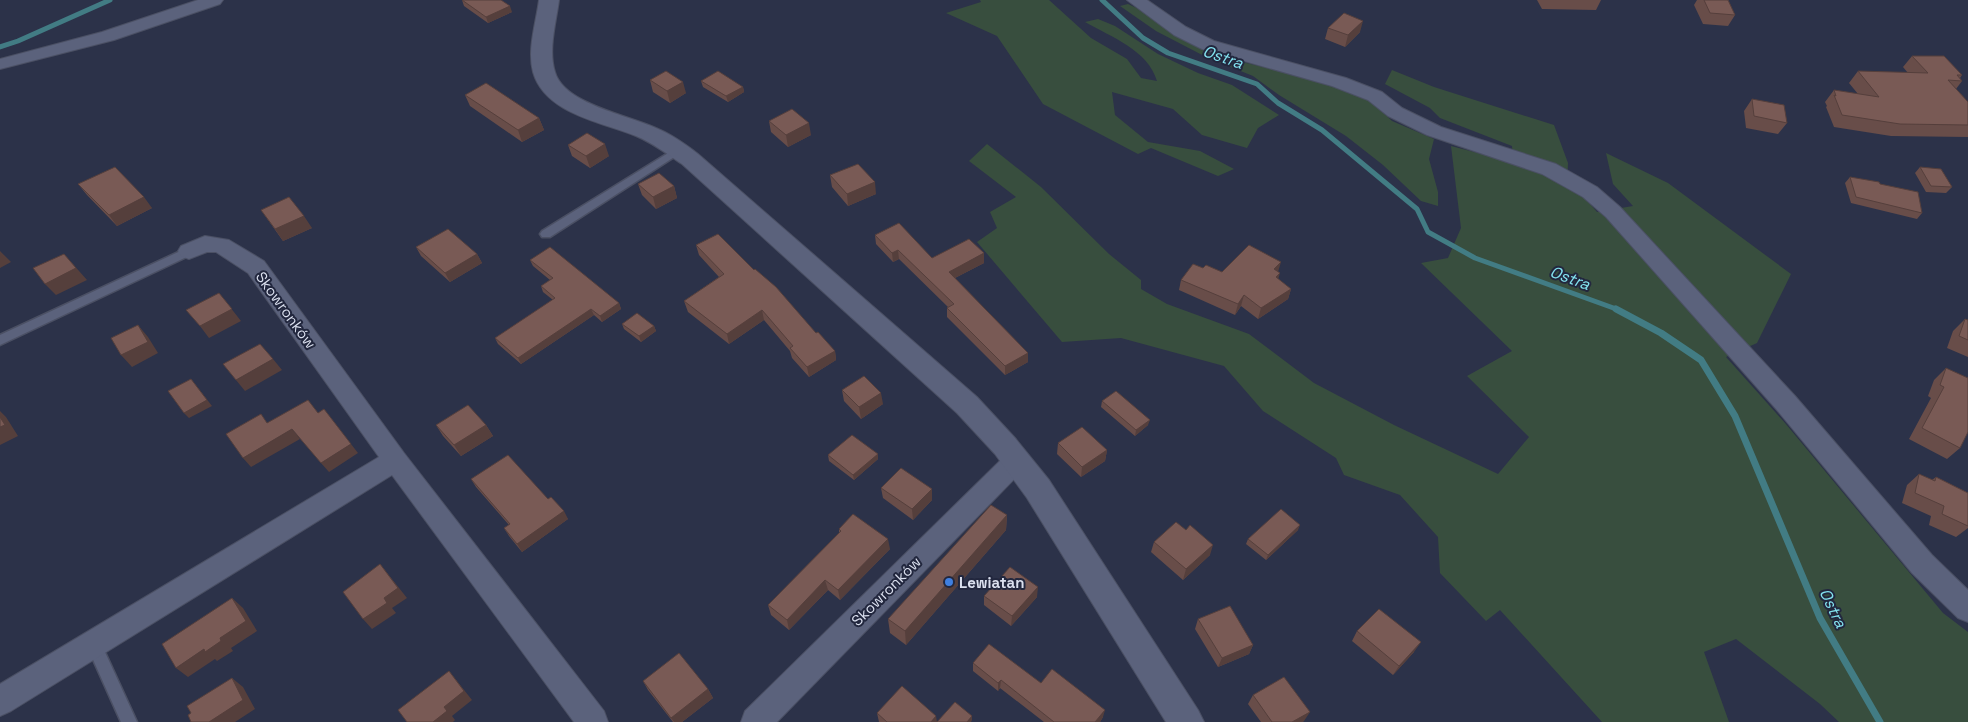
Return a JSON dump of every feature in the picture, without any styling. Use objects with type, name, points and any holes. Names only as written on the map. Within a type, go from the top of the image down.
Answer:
[{"type":"street","points":[[0,64],[74,47],[214,0]]},
{"type":"street","points":[[549,0],[543,60],[545,74],[551,87],[566,100],[580,107],[644,131],[678,150],[736,198],[967,405],[1017,460],[1038,488],[1186,722]]},
{"type":"street","points":[[1136,0],[1180,31],[1208,45],[1339,82],[1375,96],[1390,110],[1428,128],[1549,169],[1590,192],[1613,212],[1777,393],[1922,564],[1968,609]]},
{"type":"street","name":"Skowronków","points":[[189,251],[205,244],[221,245],[256,268],[395,460],[594,722]]},
{"type":"street","points":[[0,701],[395,460]]},
{"type":"street","name":"Skowronków","points":[[756,722],[1017,460]]},
{"type":"lane","points":[[546,234],[678,150]]},
{"type":"lane","name":"Skowronków","points":[[0,340],[189,251]]},
{"type":"lane","points":[[94,644],[129,722]]},
{"type":"green space","points":[[980,0],[1049,0],[1091,38],[1127,59],[1141,78],[1157,81],[1146,61],[1137,53],[1117,39],[1085,22],[1098,19],[1115,26],[1158,54],[1198,73],[1232,85],[1279,115],[1258,128],[1247,148],[1202,135],[1173,109],[1112,92],[1115,115],[1148,142],[1200,151],[1234,169],[1218,176],[1151,148],[1138,154],[1043,104],[997,36],[946,13],[981,2]]},
{"type":"green space","points":[[1128,4],[1149,14],[1166,27],[1212,55],[1289,73],[1368,98],[1392,121],[1434,139],[1429,159],[1438,192],[1438,206],[1421,201],[1383,165],[1346,136],[1279,95],[1253,76],[1208,58],[1156,31],[1120,6]]},
{"type":"green space","points":[[1392,70],[1434,87],[1554,125],[1568,163],[1567,185],[1584,197],[1597,212],[1633,206],[1613,184],[1606,153],[1668,183],[1791,274],[1757,343],[1726,357],[1785,423],[1943,613],[1968,632],[1968,722],[1839,722],[1820,704],[1736,639],[1704,652],[1729,722],[1602,722],[1500,610],[1486,621],[1440,573],[1438,537],[1400,495],[1344,475],[1336,458],[1263,411],[1224,366],[1121,338],[1062,342],[977,242],[997,228],[990,212],[1016,197],[969,161],[987,144],[1041,187],[1109,254],[1141,280],[1141,289],[1167,304],[1249,334],[1314,383],[1394,425],[1498,474],[1529,437],[1467,376],[1512,351],[1421,263],[1448,258],[1461,228],[1451,146],[1513,162],[1512,146],[1440,118],[1430,108],[1385,84]]},
{"type":"building","points":[[462,0],[501,0],[510,6],[486,17]]},
{"type":"building","points":[[1704,0],[1728,0],[1735,15],[1710,13]]},
{"type":"building","points":[[1344,13],[1363,21],[1348,35],[1328,28]]},
{"type":"building","points":[[1912,56],[1944,56],[1962,75],[1957,75],[1962,81],[1948,80],[1968,102],[1968,125],[1900,124],[1842,115],[1834,95],[1836,96],[1834,90],[1879,97],[1858,71],[1928,73]]},
{"type":"building","points":[[666,71],[683,82],[667,91],[650,80]]},
{"type":"building","points":[[718,71],[743,87],[726,96],[701,81]]},
{"type":"building","points":[[486,83],[539,118],[518,130],[465,95]]},
{"type":"building","points":[[1752,99],[1784,105],[1787,123],[1754,116]]},
{"type":"building","points":[[792,109],[809,123],[786,135],[769,121]]},
{"type":"building","points":[[587,133],[605,144],[586,156],[568,145]]},
{"type":"building","points":[[858,164],[875,182],[847,194],[830,175]]},
{"type":"building","points":[[115,167],[144,197],[109,215],[78,184]]},
{"type":"building","points":[[1920,167],[1941,169],[1952,187],[1931,186]]},
{"type":"building","points":[[659,173],[674,186],[653,197],[638,184]]},
{"type":"building","points":[[1850,177],[1918,192],[1922,213],[1856,197]]},
{"type":"building","points":[[289,197],[304,216],[275,229],[261,210]]},
{"type":"building","points":[[899,223],[932,258],[969,239],[984,253],[949,272],[1028,353],[1005,366],[947,308],[954,304],[898,250],[892,253],[875,235]]},
{"type":"building","points":[[448,229],[477,254],[445,273],[416,247]]},
{"type":"building","points":[[718,234],[754,270],[776,287],[816,333],[818,332],[835,351],[807,367],[790,348],[793,346],[762,310],[727,334],[684,301],[724,274],[696,245]]},
{"type":"building","points":[[1249,245],[1281,262],[1274,269],[1280,273],[1276,277],[1291,289],[1261,308],[1244,295],[1238,304],[1181,280],[1193,264],[1203,268],[1206,265],[1222,272]]},
{"type":"building","points":[[550,247],[619,303],[600,316],[591,309],[518,358],[495,338],[555,298],[541,286],[553,278],[530,260]]},
{"type":"building","points":[[64,254],[76,268],[45,284],[33,268]]},
{"type":"building","points":[[219,293],[232,309],[200,326],[186,310]]},
{"type":"building","points":[[637,313],[654,326],[639,336],[622,324]]},
{"type":"building","points":[[1965,319],[1968,320],[1968,340],[1959,336]]},
{"type":"building","points":[[138,325],[148,342],[121,355],[111,338]]},
{"type":"building","points":[[260,344],[273,359],[236,380],[223,364]]},
{"type":"building","points":[[1946,368],[1968,378],[1968,432],[1960,448],[1922,428],[1944,387],[1940,385]]},
{"type":"building","points":[[864,376],[881,393],[859,407],[842,390]]},
{"type":"building","points":[[191,379],[207,400],[184,413],[168,391]]},
{"type":"building","points":[[1116,391],[1150,420],[1136,430],[1102,401]]},
{"type":"building","points":[[308,400],[318,413],[324,409],[351,444],[321,463],[292,429],[243,458],[226,434],[261,414],[267,423]]},
{"type":"building","points":[[468,405],[486,425],[454,445],[436,425]]},
{"type":"building","points":[[0,417],[5,425],[0,427]]},
{"type":"building","points":[[1082,427],[1107,450],[1082,467],[1058,443]]},
{"type":"building","points":[[852,435],[878,454],[853,475],[828,455]]},
{"type":"building","points":[[508,455],[548,499],[551,497],[564,511],[517,544],[504,528],[510,524],[471,479]]},
{"type":"building","points":[[901,468],[932,489],[912,509],[881,488]]},
{"type":"building","points":[[1919,474],[1935,481],[1936,477],[1968,493],[1968,526],[1942,514],[1944,506],[1915,493]]},
{"type":"building","points":[[991,505],[1007,515],[905,631],[888,619]]},
{"type":"building","points":[[1281,509],[1300,525],[1268,555],[1248,539]]},
{"type":"building","points":[[853,514],[888,539],[838,590],[825,580],[787,620],[768,605],[841,531],[839,529]]},
{"type":"building","points":[[1176,522],[1186,530],[1190,525],[1213,545],[1186,569],[1154,542]]},
{"type":"building","points":[[380,564],[398,588],[384,598],[387,603],[363,619],[343,592]]},
{"type":"building","points":[[1010,567],[1038,587],[1012,616],[984,596]]},
{"type":"building","points":[[232,598],[246,621],[220,638],[221,641],[205,652],[204,649],[176,668],[162,644]]},
{"type":"building","points":[[1230,606],[1253,645],[1222,658],[1198,619]]},
{"type":"building","points":[[1379,609],[1421,642],[1399,666],[1357,631]]},
{"type":"building","points":[[989,644],[1041,683],[1052,669],[1105,710],[1095,722],[1054,722],[1001,680],[998,683],[973,663]]},
{"type":"building","points":[[679,653],[708,689],[671,718],[643,681]]},
{"type":"building","points":[[449,671],[464,691],[444,707],[447,711],[433,722],[407,722],[398,710]]},
{"type":"building","points":[[1284,677],[1310,712],[1292,722],[1272,722],[1253,695]]},
{"type":"building","points":[[232,678],[243,700],[209,722],[191,722],[188,715],[191,713],[187,706]]},
{"type":"building","points":[[902,686],[936,716],[931,722],[887,722],[877,713]]},
{"type":"building","points":[[955,702],[972,716],[967,722],[937,722]]},
{"type":"waterway","points":[[0,47],[18,41],[110,0]]},
{"type":"waterway","name":"Ostra","points":[[1102,0],[1143,38],[1168,53],[1257,84],[1278,103],[1322,130],[1417,209],[1428,232],[1475,258],[1619,310]]},
{"type":"waterway","name":"Ostra","points":[[1616,309],[1661,333],[1701,360],[1735,416],[1820,618],[1880,722]]},
{"type":"place","name":"Lewiatan","points":[[949,582]]}]
